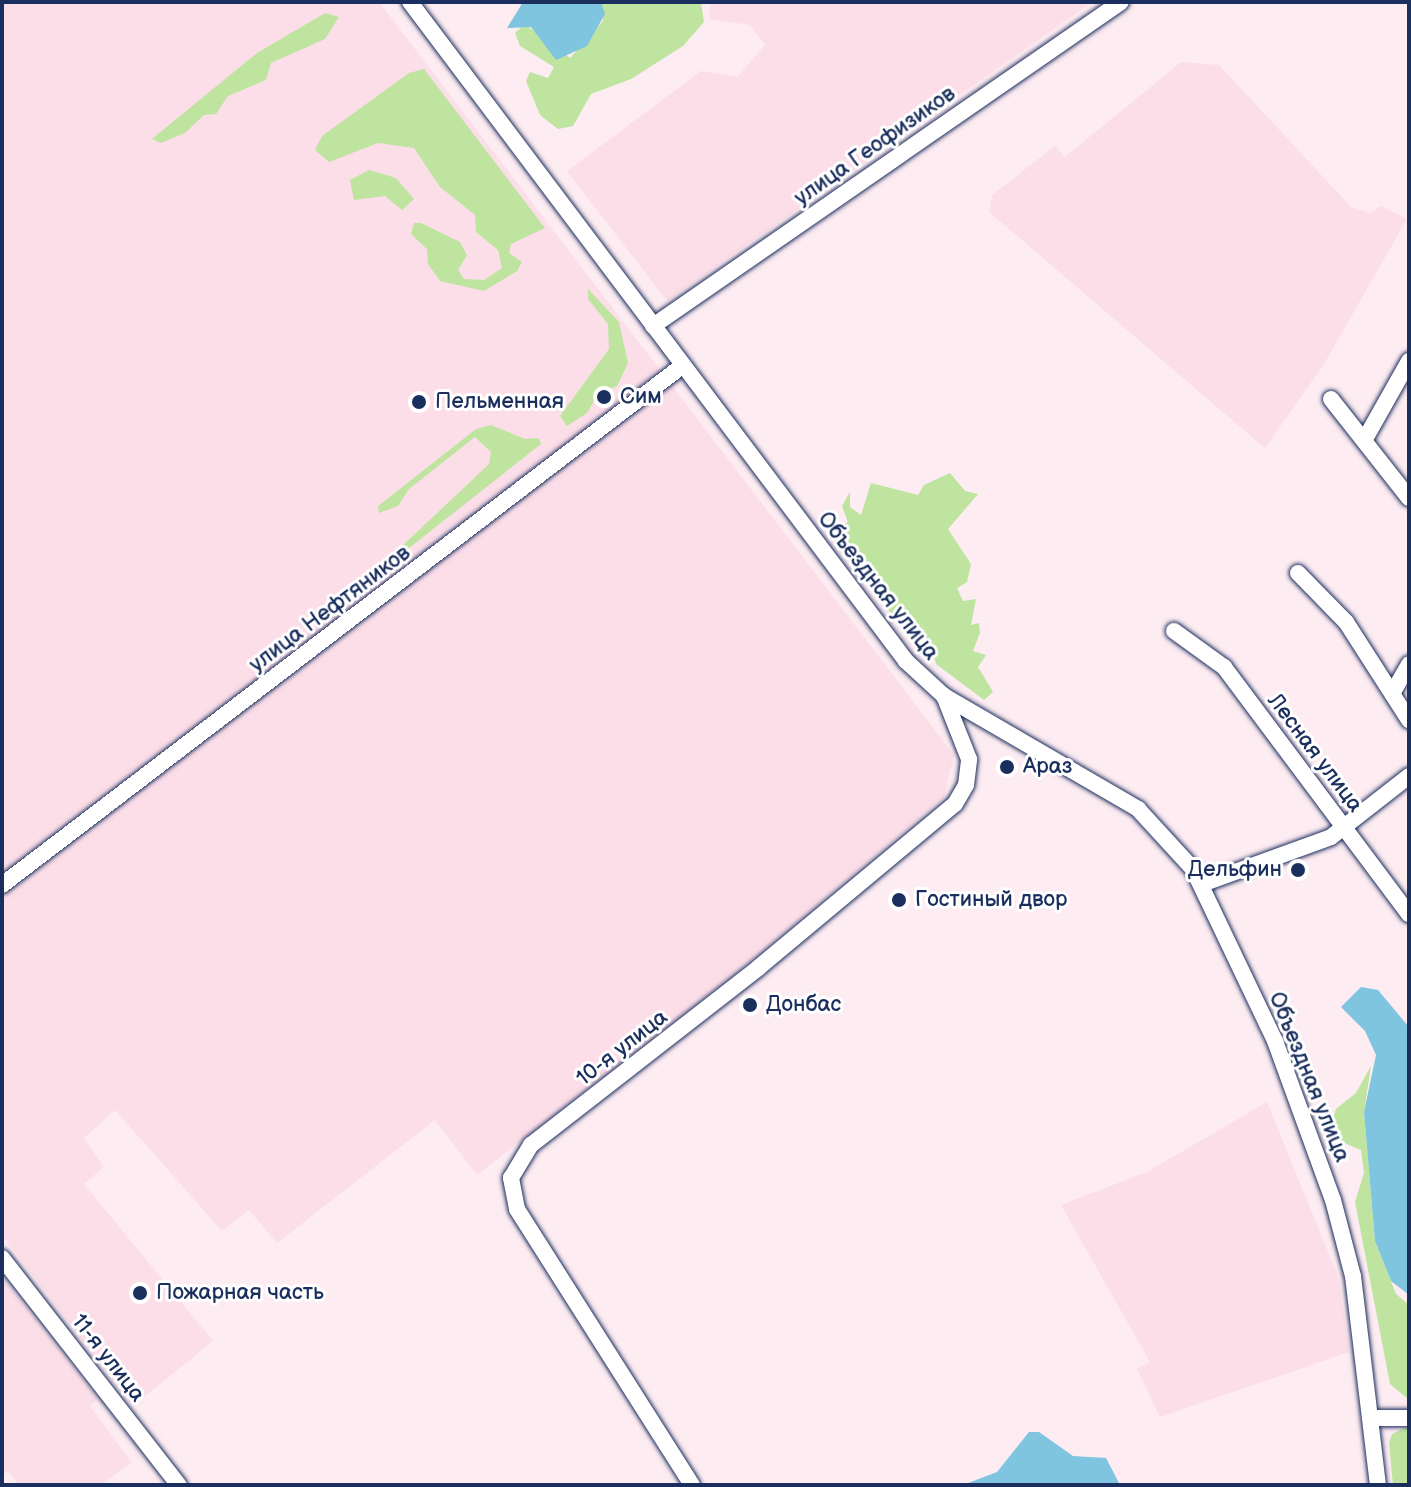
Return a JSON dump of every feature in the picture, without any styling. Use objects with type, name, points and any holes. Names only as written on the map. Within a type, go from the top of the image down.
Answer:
[{"type":"street","name":"Объездная улица","points":[[410,2],[894,646],[944,696],[1138,809],[1168,836],[1202,884],[1291,1080],[1333,1200],[1353,1276],[1373,1418],[1378,1485]]},
{"type":"street","name":"улица Геофизиков","points":[[653,326],[1121,2]]},
{"type":"street","points":[[1365,439],[1409,361]]},
{"type":"street","name":"улица Нефтяников","points":[[2,885],[682,366]]},
{"type":"street","points":[[1331,399],[1409,498]]},
{"type":"street","points":[[1298,573],[1335,608],[1409,720]]},
{"type":"street","name":"Лесная улица","points":[[1174,631],[1224,667],[1409,914]]},
{"type":"street","points":[[1393,692],[1409,664]]},
{"type":"street","name":"10-я улица","points":[[692,1485],[517,1209],[511,1178],[531,1145],[738,984],[955,804],[966,785],[969,759],[944,696]]},
{"type":"street","points":[[1202,884],[1344,829],[1409,776]]},
{"type":"street","name":"11-я улица","points":[[2,1258],[179,1485]]},
{"type":"street","points":[[1373,1418],[1409,1418]]},
{"type":"shaded area","points":[[2,2],[379,2],[954,755],[944,797],[735,974],[477,1175],[435,1120],[277,1243],[249,1210],[222,1231],[115,1110],[84,1138],[104,1167],[84,1184],[213,1341],[133,1406],[2,1235]]},
{"type":"shaded area","points":[[711,2],[1092,2],[667,301],[567,171],[701,71],[737,77],[765,45],[750,25],[709,19]]},
{"type":"shaded area","points":[[1181,62],[1219,65],[1351,207],[1370,213],[1381,206],[1407,219],[1324,364],[1265,448],[989,212],[992,195],[1055,146],[1065,157]]},
{"type":"shaded area","points":[[1267,1102],[1339,1279],[1349,1352],[1160,1417],[1137,1369],[1150,1362],[1061,1205],[1147,1172]]},
{"type":"shaded area","points":[[2,1277],[98,1399],[90,1406],[132,1463],[100,1485],[18,1485],[9,1472],[2,1474]]},
{"type":"green space","points":[[601,2],[701,2],[704,22],[683,46],[631,79],[591,94],[573,126],[558,129],[540,115],[526,81],[530,72],[548,78],[554,67],[520,46],[515,33],[525,24],[570,58],[603,21]]},
{"type":"green space","points":[[325,13],[339,17],[325,39],[271,63],[266,80],[228,96],[216,114],[204,115],[185,133],[161,143],[152,139],[257,53]]},
{"type":"green space","points":[[424,69],[545,228],[511,244],[509,253],[522,262],[517,271],[484,291],[440,281],[428,264],[427,249],[411,234],[414,223],[421,223],[460,242],[467,255],[458,270],[464,279],[484,280],[502,268],[498,250],[476,232],[475,215],[440,187],[414,148],[378,143],[329,162],[315,150],[322,136],[409,73]]},
{"type":"green space","points":[[369,170],[396,178],[414,199],[402,210],[385,196],[354,200],[350,180]]},
{"type":"green space","points":[[588,289],[619,322],[628,363],[617,386],[598,394],[587,413],[567,426],[560,416],[609,349],[608,324],[588,299]]},
{"type":"green space","points":[[491,425],[525,439],[539,438],[541,444],[409,548],[400,548],[489,464],[491,452],[475,437],[409,489],[398,506],[379,513],[378,506],[476,429]]},
{"type":"green space","points":[[950,473],[965,491],[978,494],[948,529],[971,564],[967,582],[957,588],[963,601],[976,599],[971,625],[979,623],[980,633],[973,651],[986,655],[978,667],[993,692],[984,700],[936,664],[931,640],[910,638],[873,590],[839,527],[848,522],[842,506],[850,492],[850,507],[861,515],[871,483],[918,495],[924,485]]},
{"type":"green space","points":[[1371,1066],[1364,1112],[1375,1241],[1396,1294],[1409,1305],[1409,1400],[1390,1384],[1355,1202],[1364,1173],[1361,1150],[1337,1140],[1330,1129],[1336,1109],[1356,1093]]},
{"type":"green space","points":[[1409,1426],[1409,1485],[1393,1485],[1389,1443],[1392,1434]]},
{"type":"water","points":[[523,2],[601,2],[605,14],[587,46],[556,60],[531,27],[507,28]]},
{"type":"water","points":[[1361,987],[1378,990],[1409,1027],[1409,1295],[1391,1281],[1375,1241],[1364,1112],[1376,1055],[1365,1031],[1341,1007]]},
{"type":"water","points":[[1029,1432],[1039,1432],[1073,1456],[1106,1458],[1120,1485],[963,1485],[997,1472]]},
{"type":"place","name":"Сим","points":[[604,397]]},
{"type":"place","name":"Пельменная","points":[[419,402]]},
{"type":"place","name":"Араз","points":[[1007,767]]},
{"type":"place","name":"Дельфин","points":[[1298,870]]},
{"type":"place","name":"Гостиный двор","points":[[899,900]]},
{"type":"place","name":"Донбас","points":[[750,1005]]},
{"type":"place","name":"Пожарная часть","points":[[140,1293]]}]
